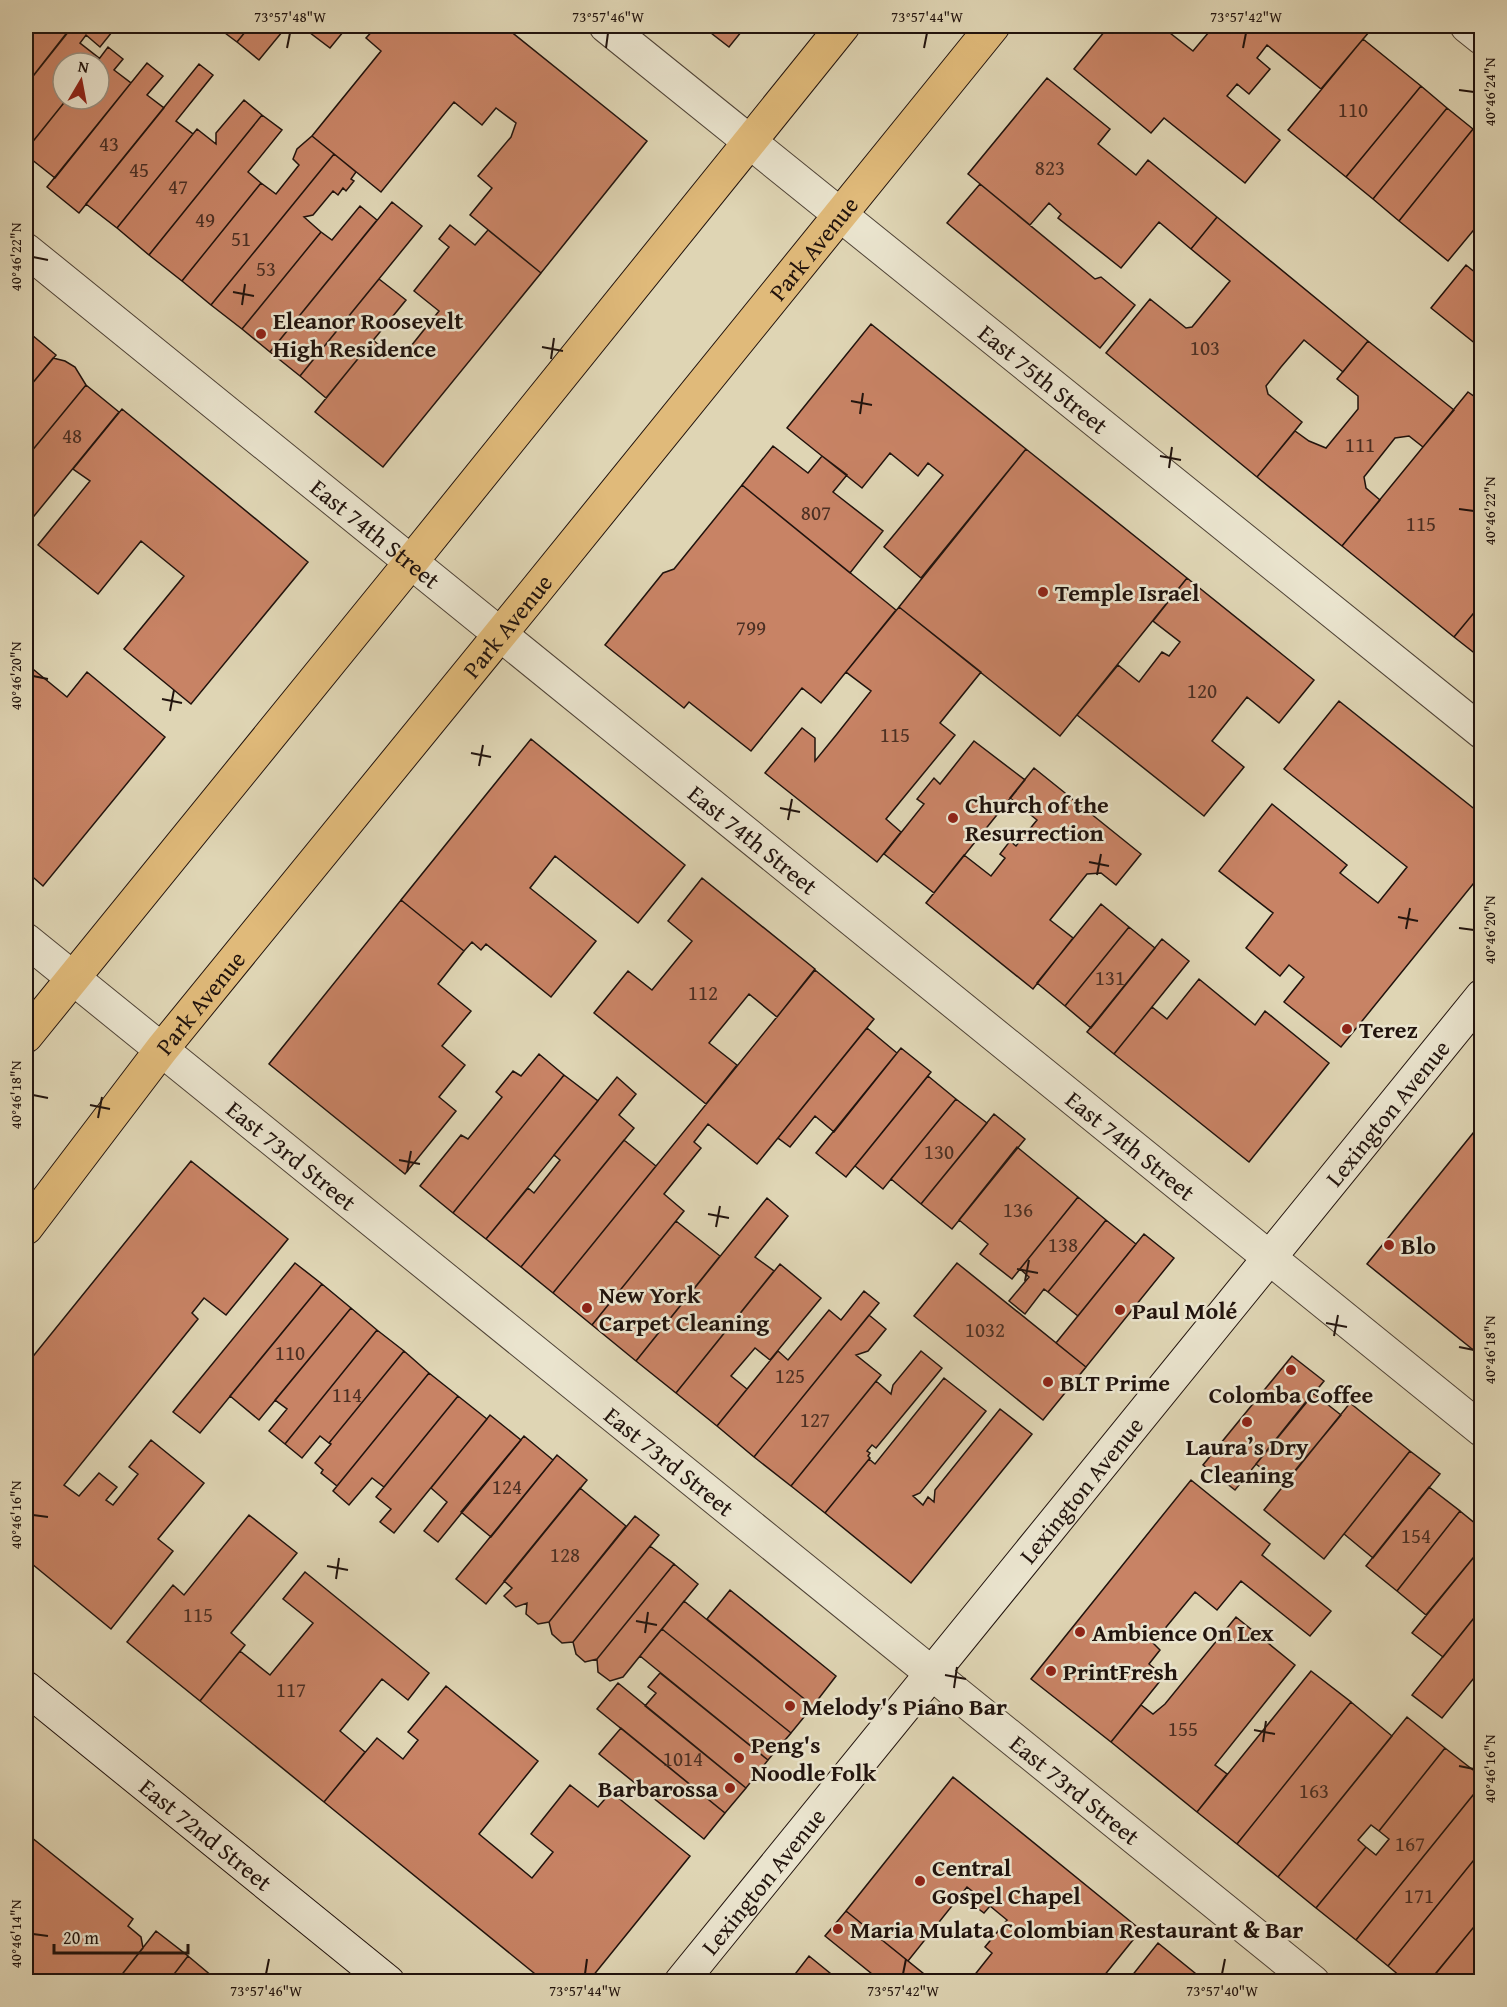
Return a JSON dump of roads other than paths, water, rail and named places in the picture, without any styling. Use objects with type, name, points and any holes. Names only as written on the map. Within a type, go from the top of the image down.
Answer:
[{"type":"main road","points":[[26,1036],[843,26]]},
{"type":"main road","name":"Park Avenue","points":[[26,1228],[162,1049],[993,26]]},
{"type":"street","name":"East 75th Street","points":[[606,26],[1482,732]]},
{"type":"street","points":[[1467,26],[1482,38]]},
{"type":"street","name":"East 74th Street","points":[[26,249],[1482,1430]]},
{"type":"street","name":"East 73rd Street","points":[[26,940],[1313,1982]]},
{"type":"street","name":"Lexington Avenue","points":[[681,1982],[1482,996]]},
{"type":"street","name":"East 72nd Street","points":[[26,1688],[388,1982]]},
{"type":"place","name":"Eleanor Roosevelt High Residence","points":[[261,334]]},
{"type":"place","name":"Temple Israel","points":[[1043,592]]},
{"type":"place","name":"Church of the Resurrection","points":[[953,818]]},
{"type":"place","name":"Terez","points":[[1347,1029]]},
{"type":"place","name":"Blo","points":[[1389,1245]]},
{"type":"place","name":"New York Carpet Cleaning","points":[[587,1308]]},
{"type":"place","name":"Paul Molé","points":[[1120,1310]]},
{"type":"place","name":"Colomba Coffee","points":[[1291,1370]]},
{"type":"place","name":"BLT Prime","points":[[1048,1382]]},
{"type":"place","name":"Laura’s Dry Cleaning","points":[[1247,1422]]},
{"type":"place","name":"Ambience On Lex","points":[[1080,1632]]},
{"type":"place","name":"PrintFresh","points":[[1051,1671]]},
{"type":"place","name":"Melody's Piano Bar","points":[[790,1706]]},
{"type":"place","name":"Peng's Noodle Folk","points":[[739,1758]]},
{"type":"place","name":"Barbarossa","points":[[730,1788]]},
{"type":"place","name":"Central Gospel Chapel","points":[[920,1881]]},
{"type":"place","name":"Maria Mulata Colombian Restaurant & Bar","points":[[838,1929]]}]
